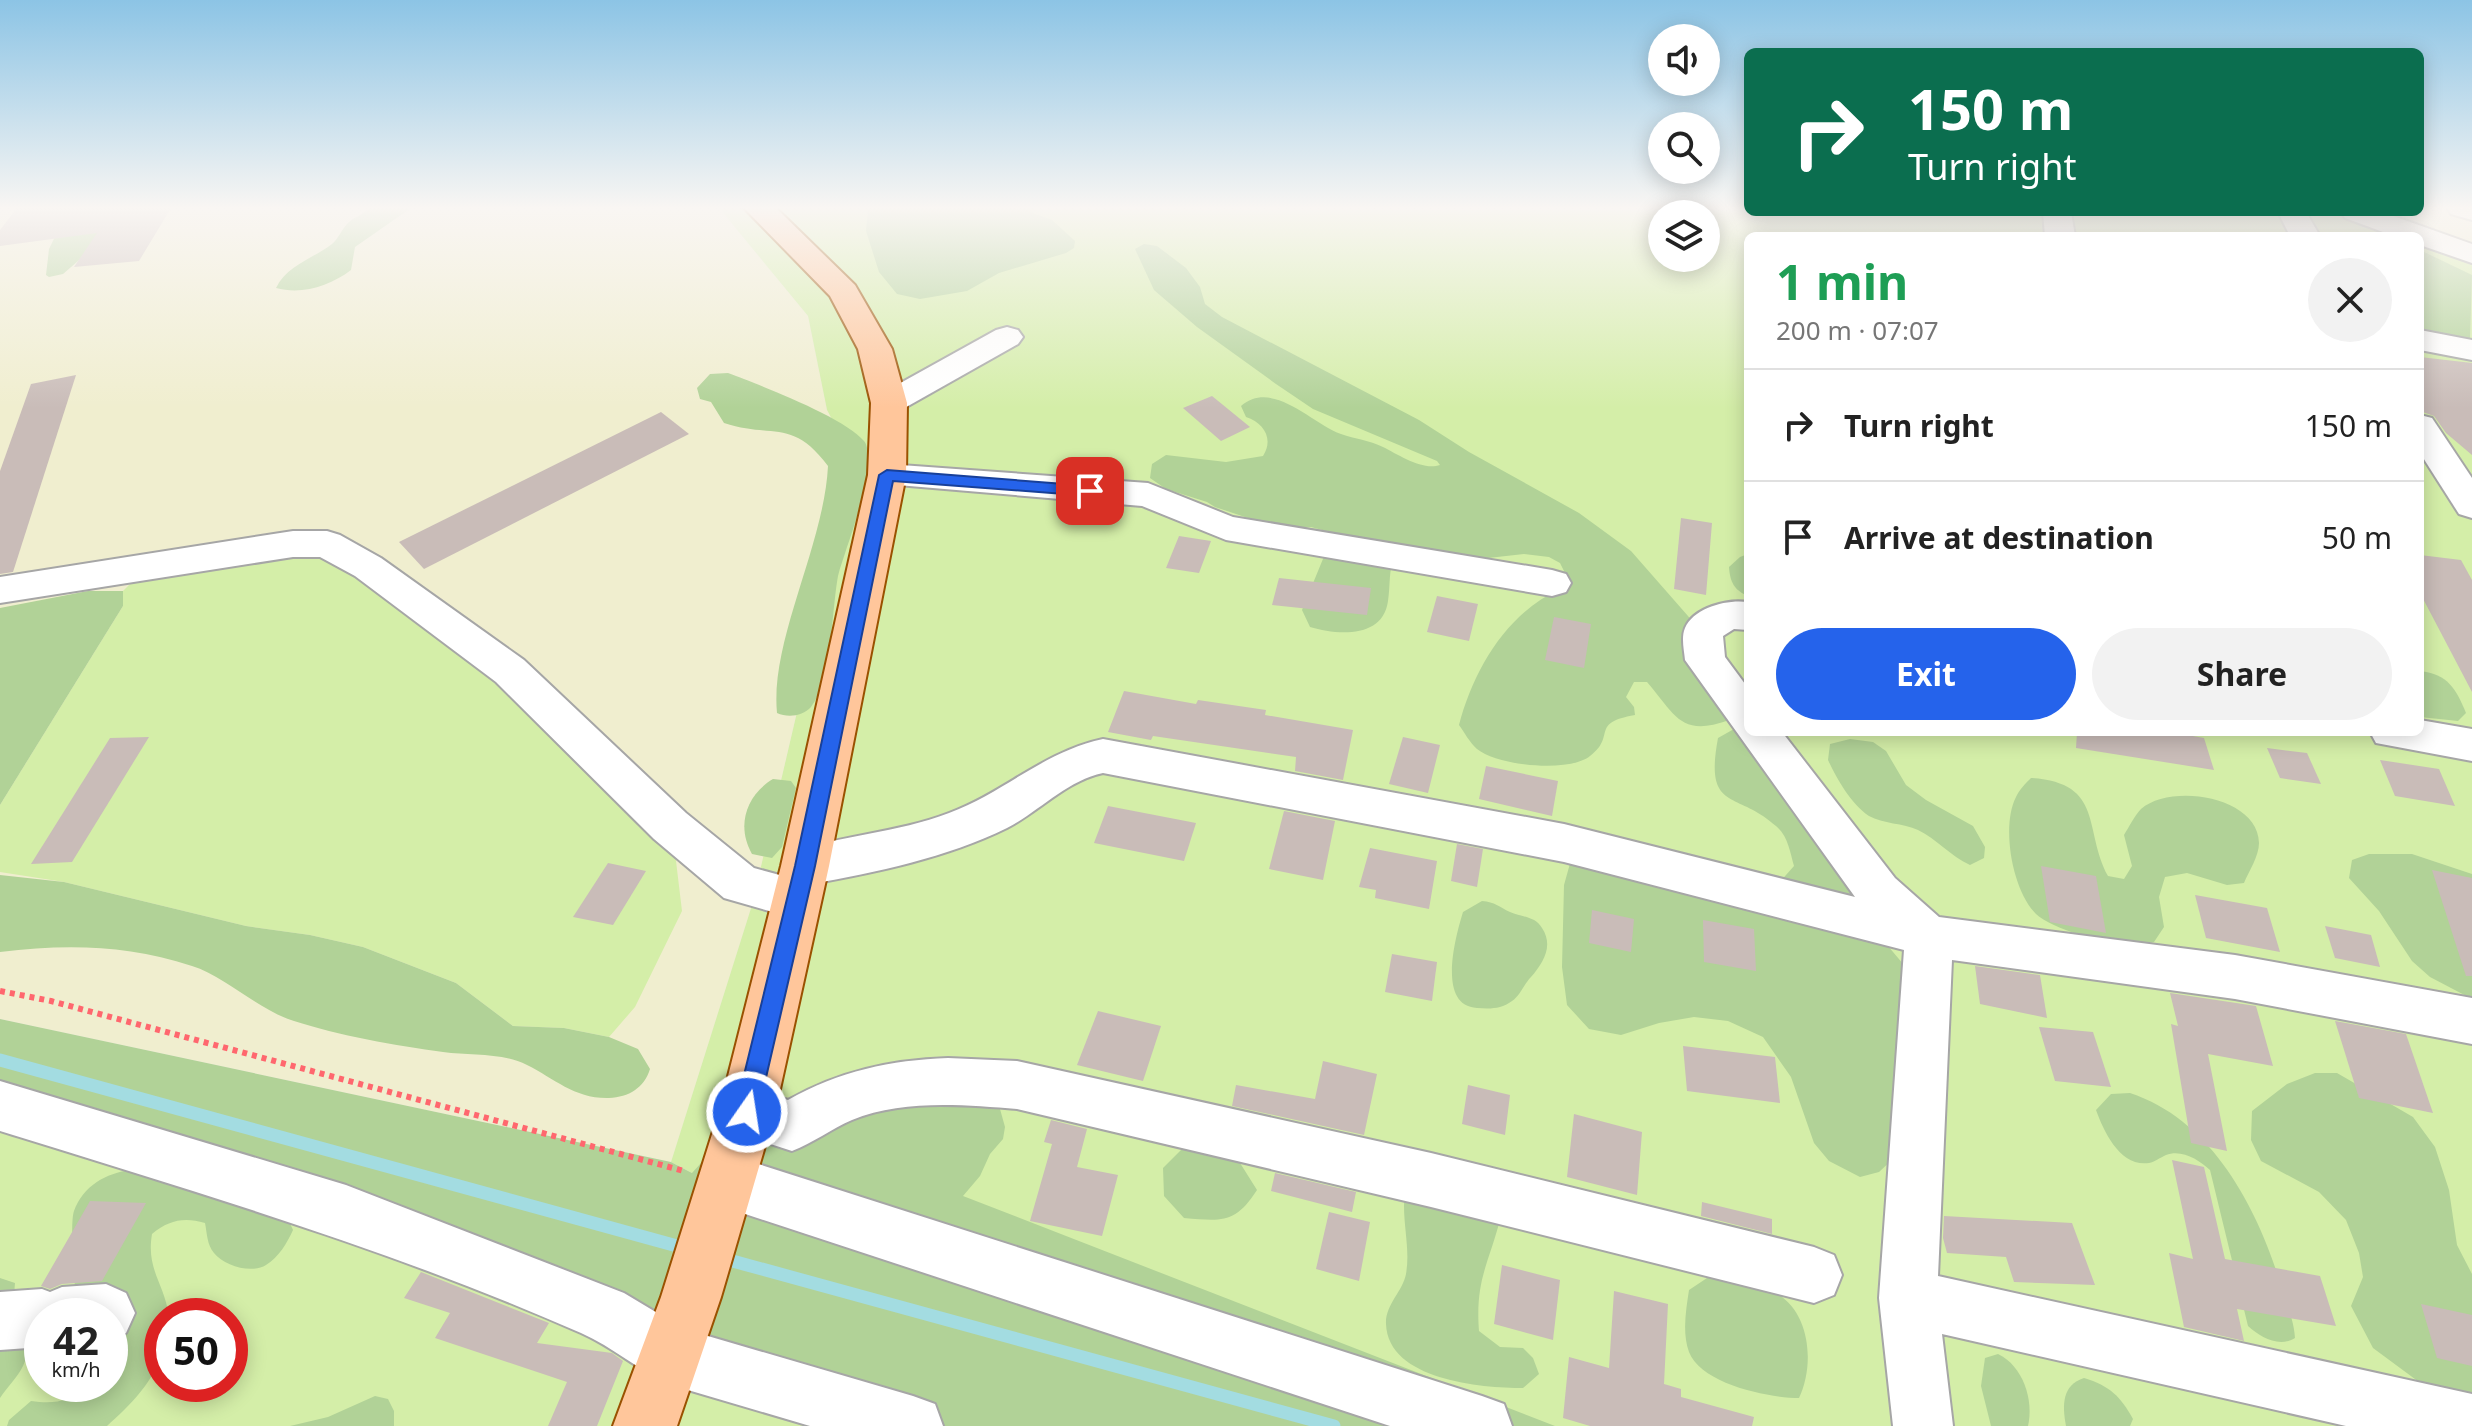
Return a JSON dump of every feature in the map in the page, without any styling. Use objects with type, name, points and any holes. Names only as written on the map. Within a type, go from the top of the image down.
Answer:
[{"type":"main road","points":[[645,1426],[691,1297],[747,1112],[801,883],[887,475],[889,403],[875,349],[844,292],[826,275]]},
{"type":"street","points":[[889,403],[1007,337]]},
{"type":"street","points":[[2424,341],[2472,350]]},
{"type":"street","points":[[2424,432],[2472,506]]},
{"type":"street","points":[[887,475],[1148,495],[1226,528],[1552,583]]},
{"type":"street","points":[[0,590],[293,544],[327,544],[368,567],[510,671],[670,826],[740,884],[801,883],[909,847],[992,815],[1080,759],[1103,756],[1564,843],[1929,936],[2235,977],[2472,1021]]},
{"type":"street","points":[[1744,615],[1720,618],[1703,631],[1705,660],[1744,714]]},
{"type":"street","points":[[1761,736],[1878,892],[1929,936]]},
{"type":"street","points":[[2416,736],[2472,745]]},
{"type":"street","points":[[1923,1426],[1908,1298],[1929,936]]},
{"type":"street","points":[[747,1112],[792,1126],[837,1101],[904,1085],[958,1080],[1017,1085],[1431,1180],[1814,1275]]},
{"type":"street","points":[[0,1106],[346,1212],[604,1313],[671,1355],[913,1426]]},
{"type":"street","points":[[721,1198],[1482,1426]]},
{"type":"street","points":[[1908,1298],[2472,1424]]},
{"type":"street","points":[[0,1321],[24,1319]]},
{"type":"path","points":[[0,991],[51,1001],[721,1198]]},
{"type":"shaded area","points":[[0,275],[774,275],[808,316],[827,410],[855,462],[752,905],[671,1162],[0,1019]]},
{"type":"green space","points":[[286,275],[345,275],[306,290],[276,288]]},
{"type":"green space","points":[[774,275],[1744,275],[1744,736],[2424,736],[2424,275],[2472,275],[2472,1426],[0,1426],[0,1106],[692,1173],[671,1162],[752,905],[855,463],[827,410],[808,316]]},
{"type":"green space","points":[[881,275],[996,275],[967,291],[920,299],[897,294]]},
{"type":"green space","points":[[1147,275],[1191,275],[1200,287],[1205,304],[1222,317],[1419,420],[1469,452],[1579,513],[1631,551],[1695,624],[1729,720],[1713,725],[1689,724],[1672,713],[1647,682],[1634,682],[1626,697],[1634,707],[1635,715],[1612,722],[1598,749],[1580,761],[1551,766],[1516,763],[1477,749],[1459,725],[1465,704],[1483,664],[1508,628],[1541,600],[1560,589],[1566,575],[1560,563],[1549,557],[1524,554],[1488,558],[1453,556],[1392,563],[1388,601],[1378,622],[1368,628],[1345,632],[1310,627],[1302,610],[1332,537],[1326,531],[1311,527],[1278,528],[1166,489],[1150,478],[1152,464],[1166,455],[1226,462],[1263,456],[1268,444],[1265,432],[1258,423],[1246,417],[1241,406],[1253,399],[1266,397],[1292,406],[1341,434],[1378,445],[1426,466],[1440,465],[1437,461],[1313,409],[1197,327],[1154,290]]},
{"type":"green space","points":[[2424,275],[2472,275],[2470,338],[2450,339],[2424,332]]},
{"type":"green space","points":[[728,373],[800,402],[839,422],[864,441],[867,449],[863,492],[838,576],[823,681],[811,707],[795,715],[777,713],[777,685],[781,655],[817,528],[828,466],[803,441],[792,436],[724,423],[711,402],[700,399],[697,388],[710,374]]},
{"type":"green space","points":[[324,548],[481,650],[673,836],[682,911],[635,1007],[609,1037],[564,1028],[513,1026],[456,983],[363,947],[310,935],[246,926],[64,882],[0,872],[0,805],[123,606],[123,591],[142,572]]},
{"type":"green space","points":[[1744,556],[1744,594],[1730,577],[1729,567]]},
{"type":"green space","points":[[88,591],[123,591],[123,606],[0,805],[0,608]]},
{"type":"green space","points":[[2424,672],[2444,679],[2459,697],[2466,713],[2458,721],[2424,717]]},
{"type":"green space","points":[[1734,729],[1744,730],[1744,736],[1753,736],[1856,864],[1854,896],[1866,920],[1904,965],[1908,1145],[1879,1172],[1860,1177],[1829,1161],[1814,1143],[1791,1077],[1763,1037],[1728,1021],[1694,1017],[1659,1023],[1621,1035],[1589,1029],[1567,1005],[1562,967],[1564,885],[1571,860],[1777,885],[1794,866],[1780,830],[1762,815],[1727,797],[1720,789],[1715,762],[1718,738]]},
{"type":"green space","points":[[1850,739],[1873,742],[1886,751],[1906,785],[1973,826],[1985,847],[1984,858],[1970,865],[1918,830],[1875,819],[1862,811],[1845,791],[1828,760],[1830,744]]},
{"type":"green space","points":[[2031,778],[2055,782],[2071,789],[2081,799],[2108,876],[2124,879],[2132,866],[2124,835],[2141,809],[2155,801],[2172,797],[2211,799],[2244,814],[2255,827],[2259,843],[2257,853],[2244,883],[2227,885],[2187,873],[2165,877],[2159,897],[2164,927],[2154,942],[2120,945],[2080,935],[2036,914],[2015,874],[2009,824],[2016,797]]},
{"type":"green space","points":[[773,779],[791,781],[796,788],[782,847],[772,858],[752,854],[744,822],[750,802]]},
{"type":"green space","points":[[2369,854],[2412,854],[2472,874],[2472,999],[2430,977],[2412,961],[2379,911],[2349,878],[2352,860]]},
{"type":"green space","points":[[0,875],[64,882],[246,926],[310,935],[363,947],[456,983],[513,1026],[564,1028],[609,1037],[638,1049],[650,1069],[640,1086],[629,1093],[609,1098],[597,1097],[575,1092],[527,1065],[507,1058],[387,1043],[294,1021],[268,1009],[217,977],[168,959],[120,950],[73,947],[0,952]]},
{"type":"green space","points":[[1482,901],[1536,921],[1547,941],[1543,960],[1517,996],[1508,1004],[1496,1008],[1464,1004],[1453,983],[1456,936],[1463,912]]},
{"type":"green space","points":[[0,1019],[671,1162],[692,1173],[747,1112],[834,1126],[893,1105],[984,1098],[1000,1109],[1005,1127],[1003,1139],[990,1154],[980,1176],[963,1196],[1555,1426],[919,1426],[0,1106]]},
{"type":"green space","points":[[2315,1073],[2337,1073],[2413,1117],[2435,1147],[2449,1190],[2457,1245],[2472,1274],[2472,1401],[2419,1382],[2373,1348],[2351,1306],[2363,1277],[2359,1253],[2346,1220],[2319,1192],[2261,1161],[2251,1140],[2252,1111],[2287,1084]]},
{"type":"green space","points":[[2130,1093],[2159,1106],[2185,1123],[2227,1170],[2244,1197],[2271,1255],[2295,1338],[2276,1341],[2248,1326],[2210,1170],[2195,1159],[2178,1153],[2139,1163],[2130,1160],[2115,1146],[2096,1110],[2111,1094]]},
{"type":"green space","points":[[1186,1145],[1223,1146],[1240,1163],[1257,1190],[1242,1209],[1226,1218],[1184,1218],[1164,1196],[1163,1168]]},
{"type":"green space","points":[[1413,1164],[1501,1216],[1481,1284],[1479,1331],[1500,1347],[1523,1348],[1533,1358],[1539,1374],[1523,1388],[1484,1386],[1440,1377],[1402,1358],[1391,1343],[1386,1317],[1406,1274],[1404,1201]]},
{"type":"green space","points":[[131,1170],[288,1219],[293,1230],[275,1258],[253,1269],[238,1267],[219,1258],[210,1246],[205,1223],[177,1221],[158,1229],[152,1234],[151,1257],[165,1298],[144,1298],[144,1387],[141,1392],[107,1426],[7,1426],[9,1420],[30,1402],[128,1402],[128,1298],[76,1298],[72,1245],[74,1211],[78,1202],[96,1182]]},
{"type":"green space","points":[[1710,1276],[1772,1291],[1785,1299],[1795,1311],[1802,1324],[1808,1354],[1799,1398],[1737,1387],[1707,1373],[1696,1363],[1689,1352],[1686,1337],[1689,1290]]},
{"type":"green space","points":[[0,1278],[15,1283],[24,1328],[24,1364],[0,1398]]},
{"type":"green space","points":[[1998,1354],[2014,1367],[2025,1385],[2029,1405],[2028,1426],[1991,1426],[1981,1386],[1985,1358]]},
{"type":"green space","points":[[2084,1378],[2108,1388],[2119,1398],[2133,1419],[2130,1426],[2066,1426],[2065,1397],[2071,1386]]},
{"type":"green space","points":[[375,1396],[388,1399],[394,1411],[394,1426],[290,1426],[328,1417]]},
{"type":"building","points":[[2424,357],[2472,363],[2472,455],[2446,433],[2434,416],[2424,412]]},
{"type":"building","points":[[76,375],[13,572],[0,574],[0,471],[31,384]]},
{"type":"building","points":[[1212,396],[1250,427],[1221,441],[1183,408]]},
{"type":"building","points":[[661,412],[689,434],[424,569],[399,542]]},
{"type":"building","points":[[1681,518],[1712,523],[1706,595],[1674,589]]},
{"type":"building","points":[[1179,536],[1211,541],[1199,573],[1166,568]]},
{"type":"building","points":[[2424,555],[2461,560],[2472,580],[2472,692],[2424,601]]},
{"type":"building","points":[[1279,578],[1371,588],[1367,615],[1272,605]]},
{"type":"building","points":[[1437,596],[1478,604],[1469,641],[1427,632]]},
{"type":"building","points":[[1554,617],[1591,624],[1584,668],[1545,660]]},
{"type":"building","points":[[1124,691],[1196,704],[1198,700],[1266,710],[1265,715],[1353,730],[1343,780],[1295,771],[1296,757],[1108,732]]},
{"type":"building","points":[[2077,736],[2193,736],[2204,738],[2214,770],[2076,748]]},
{"type":"building","points":[[149,737],[72,862],[31,864],[110,738]]},
{"type":"building","points":[[1403,737],[1440,745],[1428,793],[1389,784]]},
{"type":"building","points":[[2267,748],[2307,753],[2321,784],[2280,778]]},
{"type":"building","points":[[2380,760],[2439,769],[2455,806],[2395,796]]},
{"type":"building","points":[[1486,766],[1558,781],[1552,816],[1479,799]]},
{"type":"building","points":[[1108,806],[1196,823],[1184,861],[1094,843]]},
{"type":"building","points":[[1284,811],[1335,821],[1323,880],[1269,869]]},
{"type":"building","points":[[1457,844],[1483,849],[1477,887],[1451,881]]},
{"type":"building","points":[[1370,848],[1437,861],[1429,909],[1375,898],[1376,890],[1359,887]]},
{"type":"building","points":[[608,863],[646,871],[613,925],[573,917]]},
{"type":"building","points":[[2041,866],[2096,876],[2106,933],[2050,922]]},
{"type":"building","points":[[2432,870],[2472,878],[2472,976],[2466,976]]},
{"type":"building","points":[[2195,895],[2267,908],[2280,952],[2206,938]]},
{"type":"building","points":[[1592,910],[1634,919],[1631,952],[1589,943]]},
{"type":"building","points":[[1703,920],[1754,929],[1756,971],[1704,962]]},
{"type":"building","points":[[2325,926],[2371,935],[2380,967],[2335,958]]},
{"type":"building","points":[[1392,954],[1437,962],[1432,1001],[1385,992]]},
{"type":"building","points":[[1975,966],[2040,975],[2047,1018],[1980,1004]]},
{"type":"building","points":[[2170,993],[2256,1006],[2273,1066],[2208,1054],[2227,1151],[2191,1143],[2171,1024],[2178,1026]]},
{"type":"building","points":[[1098,1011],[1161,1026],[1143,1081],[1077,1065]]},
{"type":"building","points":[[2335,1021],[2406,1034],[2433,1113],[2359,1098]]},
{"type":"building","points":[[2039,1027],[2093,1032],[2111,1087],[2055,1081]]},
{"type":"building","points":[[1683,1046],[1775,1057],[1780,1103],[1687,1091]]},
{"type":"building","points":[[1323,1061],[1377,1074],[1364,1135],[1232,1106],[1236,1085],[1315,1099]]},
{"type":"building","points":[[1468,1085],[1510,1095],[1505,1135],[1462,1124]]},
{"type":"building","points":[[1574,1114],[1642,1132],[1637,1195],[1567,1177]]},
{"type":"building","points":[[1051,1120],[1087,1129],[1077,1167],[1118,1175],[1102,1236],[1030,1221],[1052,1144],[1044,1142]]},
{"type":"building","points":[[2172,1160],[2204,1167],[2225,1259],[2320,1276],[2336,1326],[2237,1309],[2244,1341],[2184,1327],[2169,1253],[2193,1259]]},
{"type":"building","points":[[1275,1173],[1356,1192],[1352,1212],[1271,1191]]},
{"type":"building","points":[[90,1201],[146,1203],[102,1281],[62,1284],[50,1289],[41,1286]]},
{"type":"building","points":[[1702,1202],[1772,1219],[1772,1234],[1701,1216]]},
{"type":"building","points":[[1329,1212],[1370,1222],[1359,1281],[1316,1269]]},
{"type":"building","points":[[1944,1216],[2072,1223],[2095,1285],[2014,1282],[2006,1257],[1947,1253],[1943,1238]]},
{"type":"building","points":[[1502,1265],[1560,1280],[1553,1340],[1494,1324]]},
{"type":"building","points":[[421,1272],[549,1323],[537,1343],[612,1353],[623,1361],[597,1426],[548,1426],[567,1382],[435,1338],[450,1313],[404,1298]]},
{"type":"building","points":[[1614,1291],[1668,1304],[1664,1384],[1681,1389],[1681,1397],[1754,1417],[1752,1426],[1590,1426],[1563,1418],[1569,1357],[1609,1368]]},
{"type":"building","points":[[2421,1304],[2472,1315],[2472,1366],[2437,1358]]},
{"type":"waterway","points":[[0,1060],[688,1249]]},
{"type":"waterway","points":[[718,1257],[1334,1426]]},
{"type":"route","points":[[747,1112],[805,866],[887,475],[1090,491]]}]
